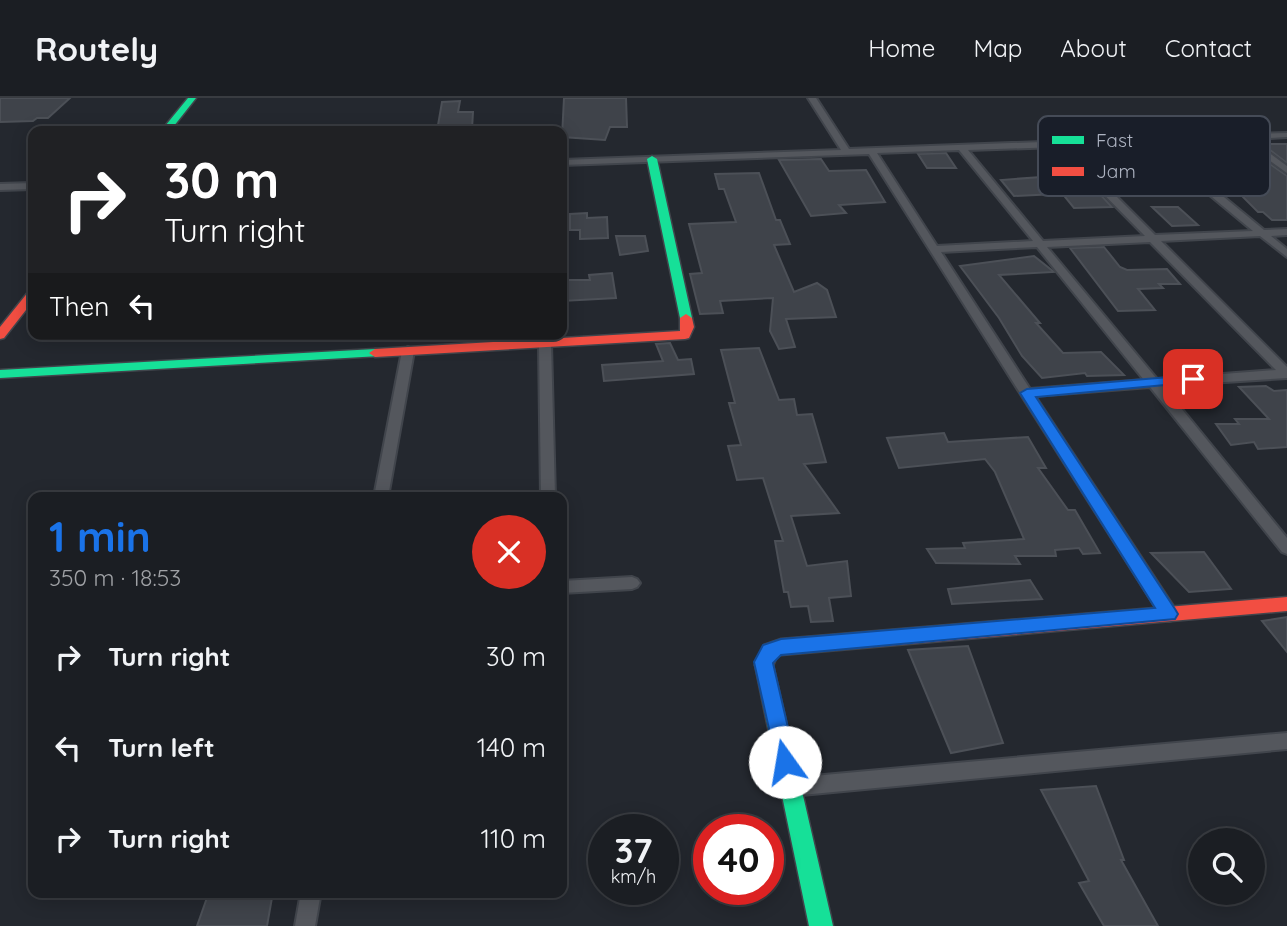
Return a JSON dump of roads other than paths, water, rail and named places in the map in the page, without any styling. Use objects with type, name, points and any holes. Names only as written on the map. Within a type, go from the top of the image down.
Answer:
[{"type":"street","points":[[169,126],[192,98]]},
{"type":"street","points":[[813,98],[847,152]]},
{"type":"street","points":[[567,163],[1038,146]]},
{"type":"street","points":[[962,148],[1287,548]]},
{"type":"street","points":[[871,151],[1169,614]]},
{"type":"street","points":[[1270,158],[1287,170]]},
{"type":"street","points":[[0,374],[680,336],[687,332],[688,327],[652,159]]},
{"type":"street","points":[[0,187],[28,186]]},
{"type":"street","points":[[1111,196],[1287,374]]},
{"type":"street","points":[[1216,196],[1287,254]]},
{"type":"street","points":[[934,250],[1287,232]]},
{"type":"street","points":[[0,335],[28,300]]},
{"type":"street","points":[[545,344],[548,492]]},
{"type":"street","points":[[382,492],[408,351]]},
{"type":"street","points":[[1027,393],[1287,374]]},
{"type":"street","points":[[567,587],[632,583]]},
{"type":"street","points":[[821,926],[763,662],[770,651],[781,647],[1287,604]]},
{"type":"street","points":[[791,787],[1287,741]]},
{"type":"street","points":[[305,926],[310,898]]}]
